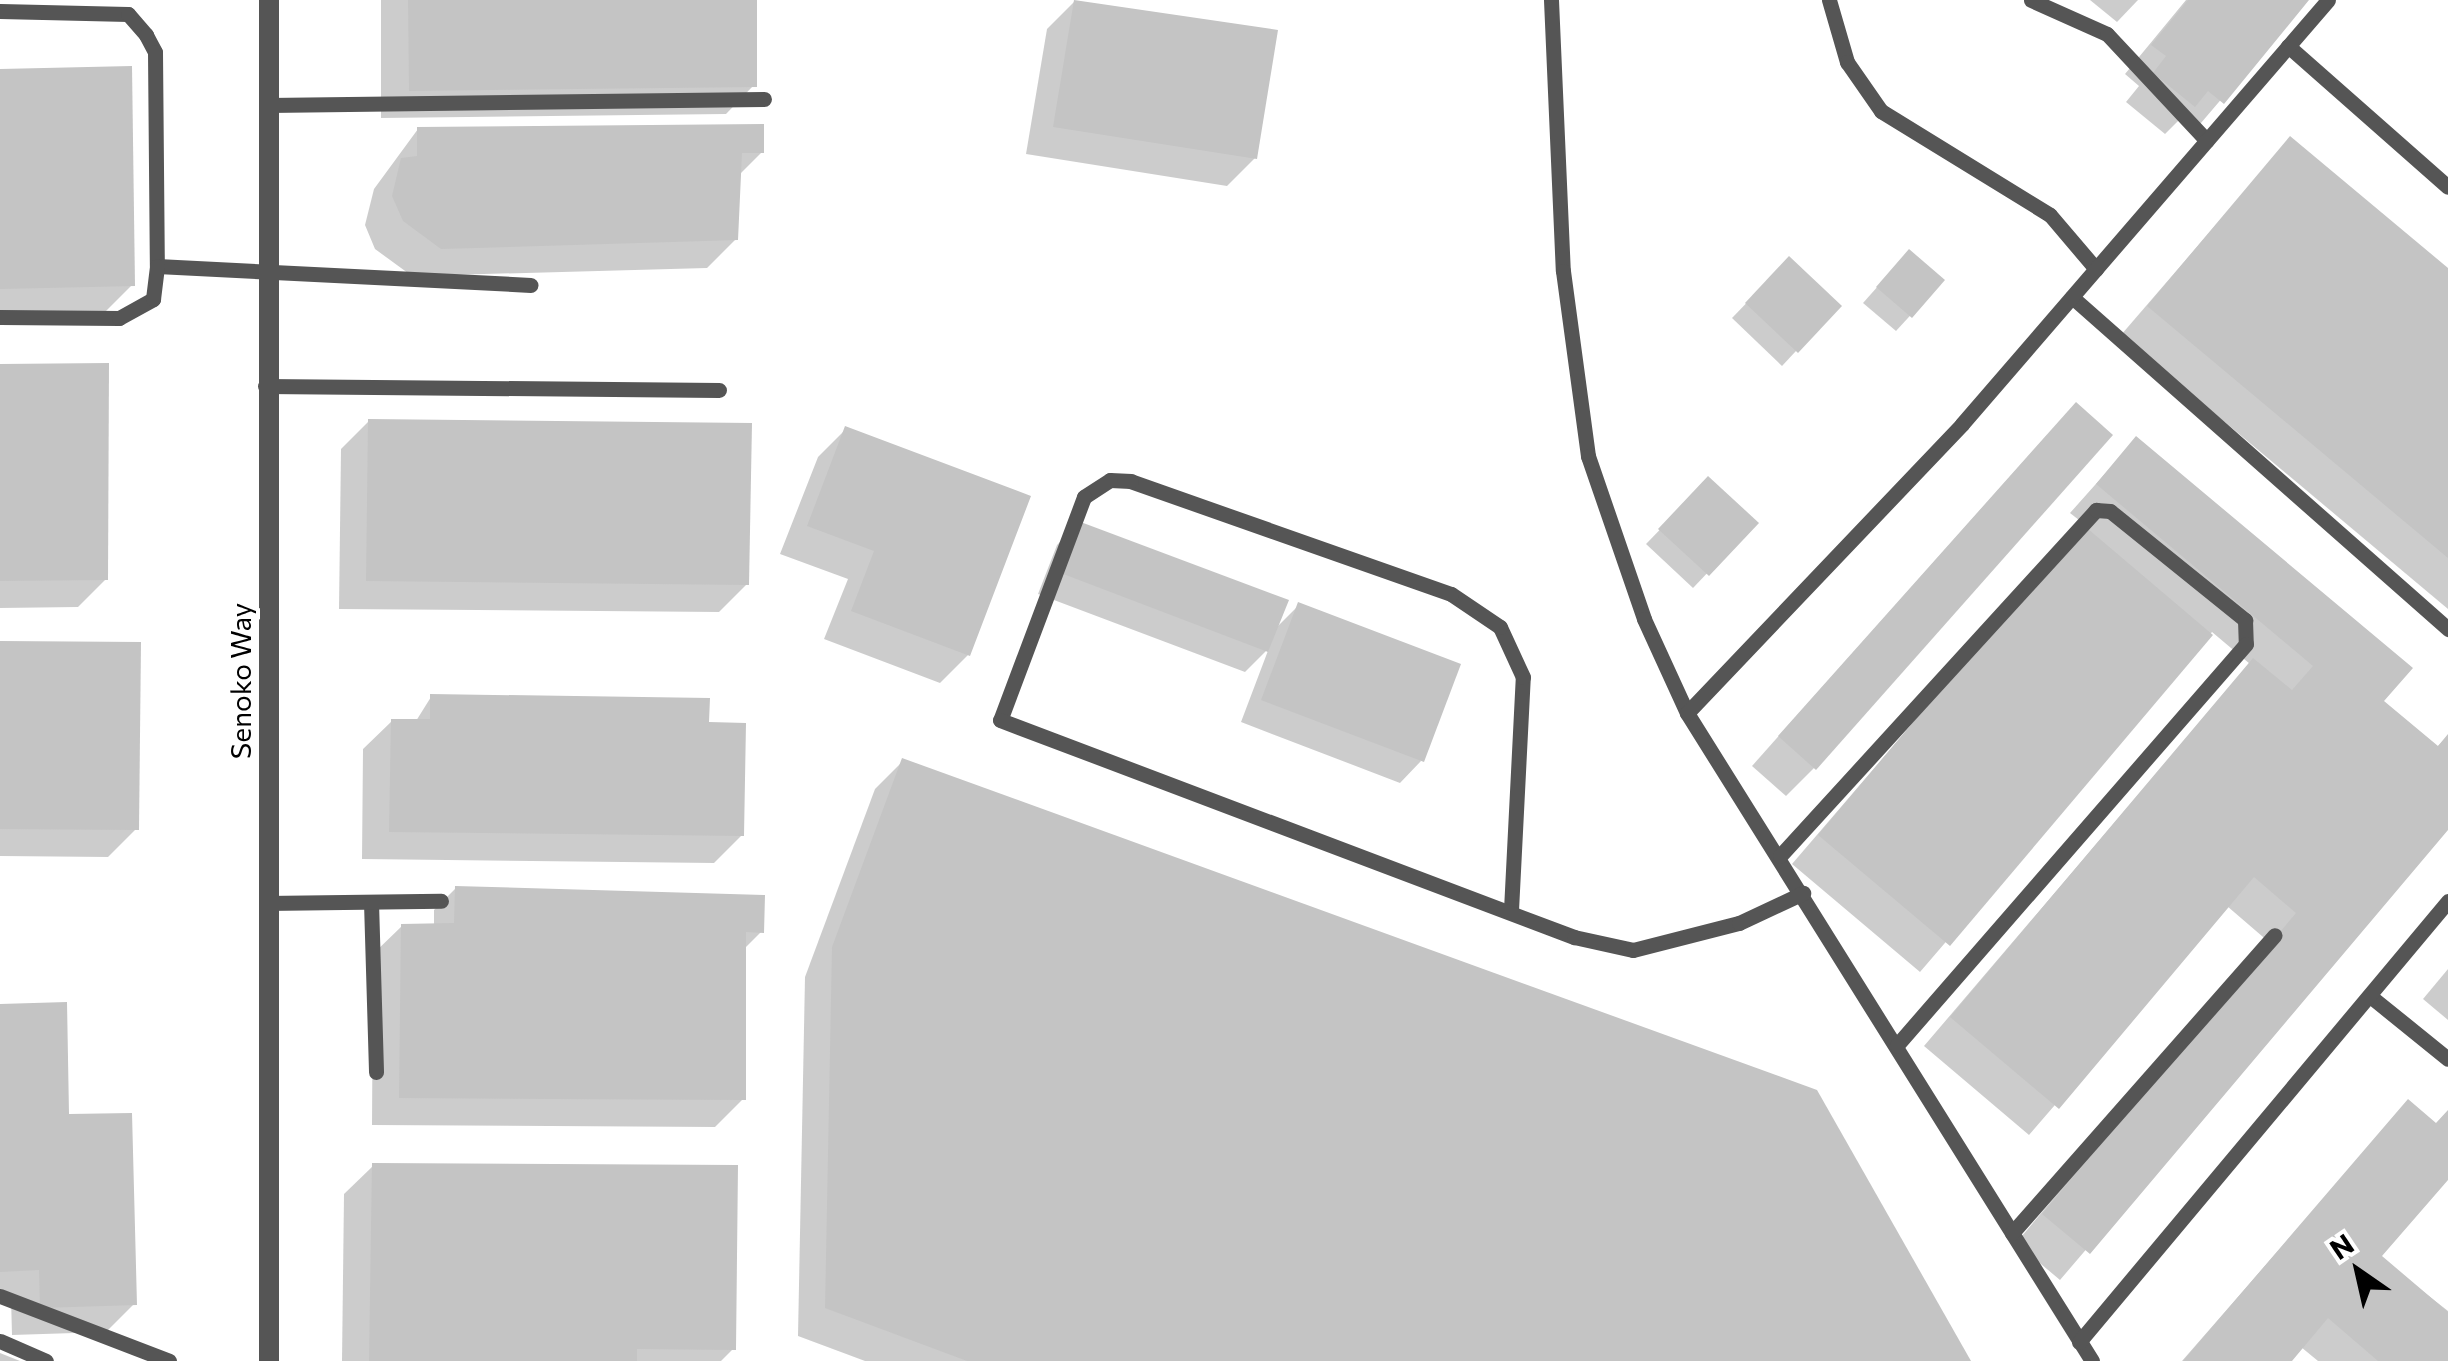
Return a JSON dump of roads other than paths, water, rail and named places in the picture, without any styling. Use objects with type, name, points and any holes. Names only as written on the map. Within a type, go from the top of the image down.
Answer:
[{"type":"street","name":"Senoko Way","points":[[269,0],[269,1361]]},
{"type":"lane","points":[[1551,0],[1562,271],[1588,456],[1687,713],[1780,856],[2092,1361]]},
{"type":"lane","points":[[1829,0],[1847,62],[1881,111],[2050,214],[2096,269]]},
{"type":"lane","points":[[2030,0],[2106,34],[2206,141]]},
{"type":"lane","points":[[1687,713],[2072,297],[2328,0]]},
{"type":"lane","points":[[0,10],[128,14],[146,35],[155,52],[157,266],[153,299],[119,318],[0,318]]},
{"type":"lane","points":[[2288,46],[2448,187]]},
{"type":"lane","points":[[268,105],[764,99]]},
{"type":"lane","points":[[157,266],[531,286]]},
{"type":"lane","points":[[2072,297],[2448,630]]},
{"type":"lane","points":[[266,386],[719,390]]},
{"type":"lane","points":[[1511,910],[1523,677],[1500,627],[1451,594],[1110,480],[1073,511],[1000,720],[1574,937],[1661,949],[1803,893]]},
{"type":"lane","points":[[1780,856],[2096,510],[2110,511],[2244,620],[2246,644],[1897,1046]]},
{"type":"lane","points":[[266,903],[441,901]]},
{"type":"lane","points":[[2079,1342],[2448,901]]},
{"type":"lane","points":[[371,902],[376,1072]]},
{"type":"lane","points":[[2012,1233],[2275,935]]},
{"type":"lane","points":[[2370,996],[2448,1059]]},
{"type":"lane","points":[[0,1296],[169,1361]]},
{"type":"lane","points":[[0,1341],[46,1361]]}]
